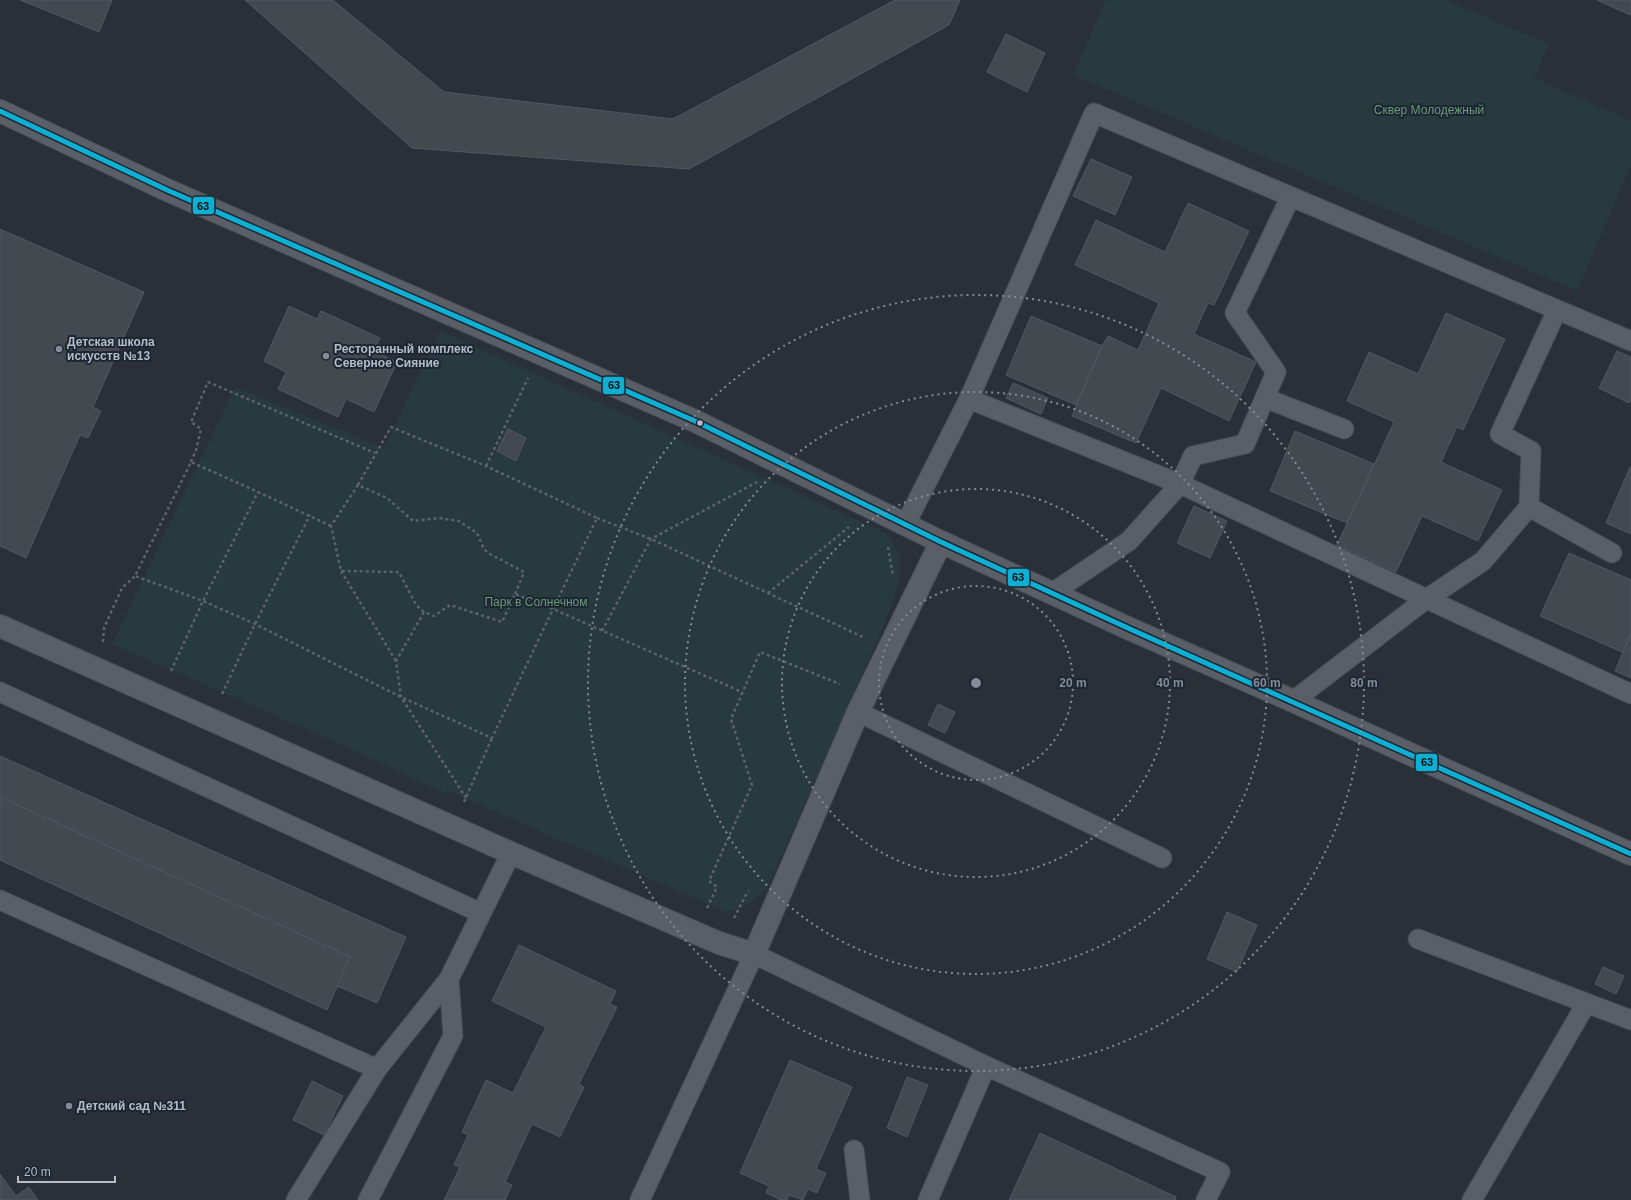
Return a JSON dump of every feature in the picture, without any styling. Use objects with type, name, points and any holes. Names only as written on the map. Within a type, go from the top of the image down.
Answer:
[{"type":"street","points":[[0,111],[167,190],[695,421],[941,542],[1130,629],[1631,854]]},
{"type":"street","points":[[0,626],[511,853],[712,940],[754,954],[858,712],[941,542]]},
{"type":"lane","points":[[905,525],[969,399],[1094,113],[1290,198],[1631,341]]},
{"type":"lane","points":[[1052,593],[1129,541],[1180,484],[1193,456],[1244,444],[1276,372],[1235,313],[1290,198]]},
{"type":"lane","points":[[1293,701],[1425,600],[1483,561],[1529,507],[1531,451],[1500,434],[1557,310]]},
{"type":"lane","points":[[1265,398],[1344,429]]},
{"type":"lane","points":[[969,399],[1180,484],[1425,600],[1631,694]]},
{"type":"lane","points":[[1529,507],[1612,554]]},
{"type":"lane","points":[[0,692],[481,913]]},
{"type":"lane","points":[[858,712],[1162,858]]},
{"type":"lane","points":[[296,1200],[377,1069],[449,979],[511,853]]},
{"type":"lane","points":[[0,900],[377,1069]]},
{"type":"lane","points":[[1418,939],[1631,1020]]},
{"type":"lane","points":[[640,1200],[754,954],[986,1066],[1220,1172],[1206,1200]]},
{"type":"lane","points":[[368,1200],[453,1036],[449,979]]},
{"type":"lane","points":[[1472,1200],[1586,1004]]},
{"type":"lane","points":[[928,1200],[986,1066]]},
{"type":"lane","points":[[854,1150],[860,1200]]},
{"type":"path","points":[[486,466],[528,378],[535,381]]},
{"type":"path","points":[[375,453],[208,382],[191,422],[201,429],[196,450],[135,576],[203,600],[255,624],[401,697],[492,738],[597,518]]},
{"type":"path","points":[[466,798],[401,697],[396,661],[341,571],[330,526],[358,484],[391,427],[486,466],[597,518],[651,539],[865,638]]},
{"type":"path","points":[[191,462],[310,515],[330,526]]},
{"type":"path","points":[[602,631],[651,539],[763,479]]},
{"type":"path","points":[[341,571],[399,572],[416,604],[424,612],[434,616],[450,605],[502,622],[524,572],[488,553],[484,549],[477,533],[459,521],[439,518],[413,521],[387,498],[358,484]]},
{"type":"path","points":[[171,671],[203,600],[258,492]]},
{"type":"path","points":[[221,695],[310,515]]},
{"type":"path","points":[[768,593],[855,522]]},
{"type":"path","points":[[886,542],[894,582]]},
{"type":"path","points":[[515,594],[553,609],[742,692]]},
{"type":"path","points":[[396,661],[424,612]]},
{"type":"path","points":[[705,911],[717,887],[709,881],[752,785],[731,719],[760,652],[844,686]]},
{"type":"path","points":[[733,920],[747,893],[753,889]]},
{"type":"green space","name":"Сквер Молодежный","points":[[1106,0],[1446,0],[1549,44],[1534,78],[1631,121],[1631,165],[1577,291],[1073,75]]},
{"type":"green space","name":"Парк в Солнечном","points":[[440,331],[886,533],[900,555],[899,583],[884,625],[766,890],[749,904],[726,912],[591,853],[540,833],[540,831],[446,790],[448,795],[349,748],[112,644],[235,387],[384,448]]},
{"type":"building","points":[[20,0],[112,0],[99,32]]},
{"type":"building","points":[[245,0],[333,0],[444,92],[673,119],[895,0],[960,0],[949,25],[689,169],[412,148]]},
{"type":"building","points":[[1597,0],[1631,0],[1631,13],[1630,15]]},
{"type":"building","points":[[1006,34],[1045,53],[1027,92],[987,72]]},
{"type":"building","points":[[1091,159],[1132,177],[1115,215],[1073,196]]},
{"type":"building","points":[[1188,203],[1249,231],[1214,305],[1208,303],[1194,334],[1256,362],[1229,421],[1161,388],[1136,443],[1072,416],[1102,346],[1108,336],[1138,350],[1159,303],[1075,265],[1096,220],[1165,252]]},
{"type":"building","name":"Детская школа искусств №13","points":[[0,229],[144,292],[93,407],[101,411],[88,438],[80,435],[26,558],[0,546]]},
{"type":"building","name":"Ресторанный комплекс Северное Сияние","points":[[289,306],[317,319],[321,311],[380,338],[374,351],[397,362],[374,412],[346,399],[338,417],[278,389],[286,372],[264,361]]},
{"type":"building","points":[[1446,313],[1505,339],[1463,430],[1457,427],[1441,462],[1502,490],[1478,541],[1422,516],[1396,572],[1337,545],[1394,422],[1347,401],[1369,352],[1418,374]]},
{"type":"building","points":[[1031,316],[1102,346],[1076,405],[1006,375]]},
{"type":"building","points":[[1617,351],[1631,357],[1631,399],[1629,403],[1599,388]]},
{"type":"building","points":[[1013,383],[1048,398],[1041,414],[1006,398]]},
{"type":"building","points":[[508,429],[526,438],[516,461],[497,451]]},
{"type":"building","points":[[1295,431],[1374,464],[1347,523],[1270,491]]},
{"type":"building","points":[[1631,467],[1631,534],[1606,523]]},
{"type":"building","points":[[1194,506],[1227,521],[1210,558],[1177,543]]},
{"type":"building","points":[[1569,553],[1631,580],[1631,633],[1622,652],[1540,616]]},
{"type":"building","points":[[1631,633],[1631,678],[1615,671]]},
{"type":"building","points":[[938,704],[955,712],[945,733],[928,725]]},
{"type":"building","points":[[0,756],[406,937],[377,1003],[337,986],[350,957],[0,797]]},
{"type":"building","points":[[0,797],[350,957],[327,1010],[0,860]]},
{"type":"building","points":[[1227,912],[1257,925],[1237,972],[1207,959]]},
{"type":"building","points":[[519,945],[616,991],[610,1004],[617,1007],[579,1084],[584,1087],[560,1137],[532,1124],[505,1182],[512,1185],[505,1200],[444,1200],[460,1167],[454,1165],[468,1135],[462,1132],[486,1080],[513,1093],[546,1027],[492,1001]]},
{"type":"building","points":[[1603,967],[1624,976],[1616,994],[1595,984]]},
{"type":"building","points":[[790,1060],[852,1087],[816,1169],[826,1173],[817,1193],[808,1189],[803,1200],[789,1195],[787,1200],[781,1200],[766,1193],[769,1186],[740,1173]]},
{"type":"building","points":[[907,1077],[928,1085],[907,1137],[887,1128]]},
{"type":"building","points":[[312,1081],[343,1096],[324,1135],[293,1120]]},
{"type":"building","points":[[1040,1133],[1176,1197],[1175,1200],[1009,1200]]},
{"type":"building","points":[[0,1174],[16,1196],[29,1187],[38,1200],[0,1200]]},
{"type":"transit line","name":"63","points":[[0,111],[167,190],[695,421],[941,542],[1130,629],[1631,854]]},
{"type":"place","name":"Детская школа искусств №13","points":[[59,349]]},
{"type":"place","name":"Ресторанный комплекс Северное Сияние","points":[[326,356]]},
{"type":"place","name":"Детский сад №311","points":[[69,1106]]}]
